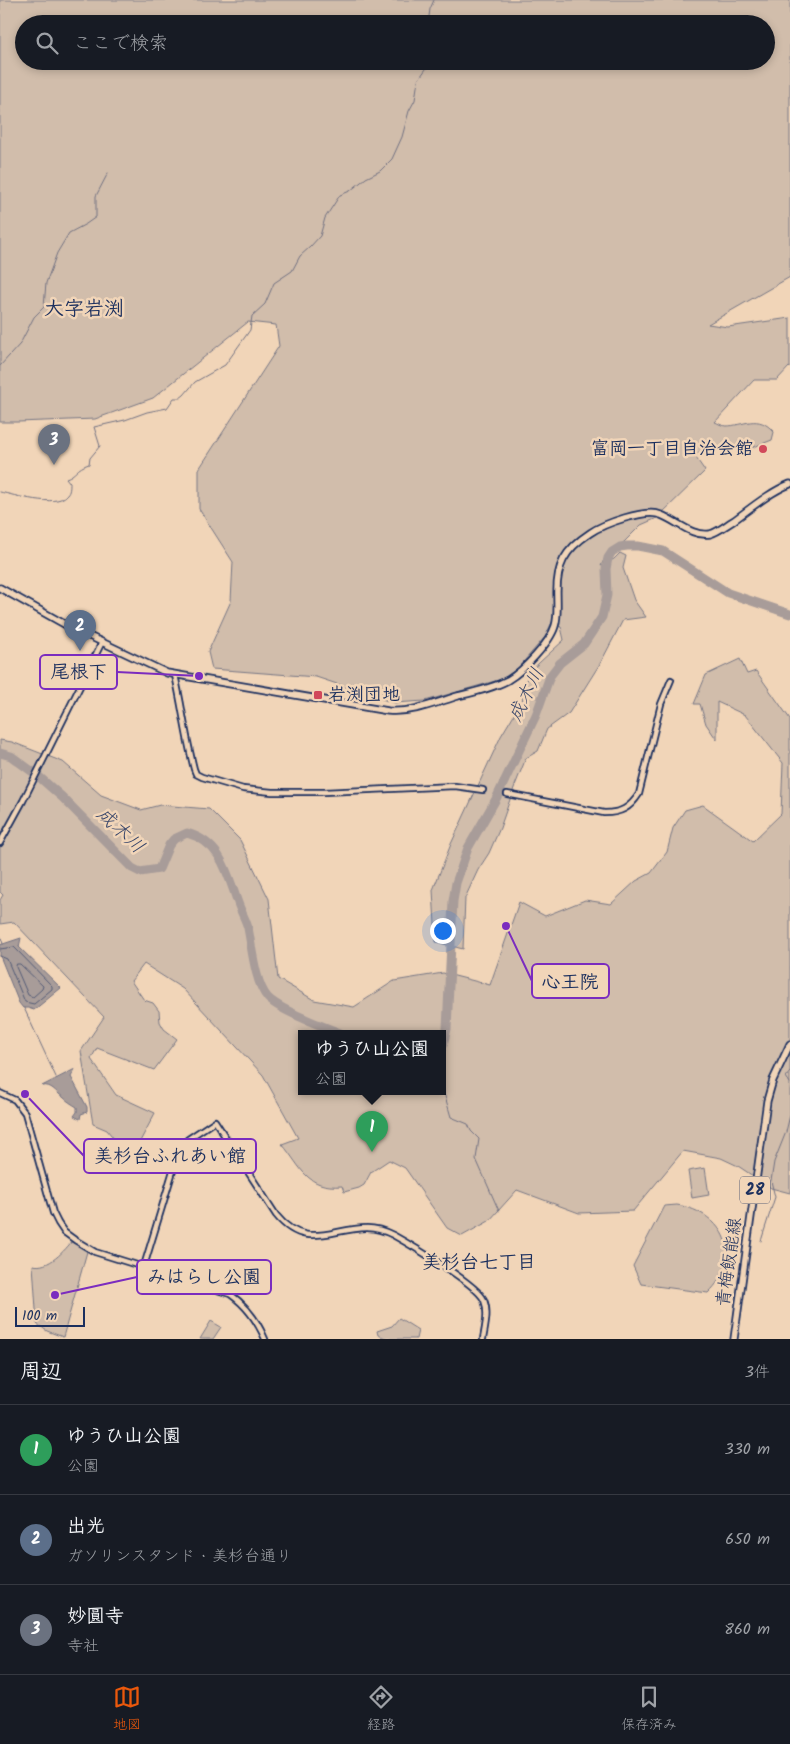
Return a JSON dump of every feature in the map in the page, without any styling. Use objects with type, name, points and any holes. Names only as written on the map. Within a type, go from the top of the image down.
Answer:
[{"type":"main road","points":[[0,588],[102,642],[160,670],[175,675],[396,711],[412,709],[489,687],[507,680],[521,670],[553,633],[557,619],[556,582],[559,568],[571,549],[589,533],[615,522],[651,512],[662,515],[693,532],[700,534],[713,533],[790,484]]},
{"type":"main road","name":"青梅飯能線","points":[[734,1339],[768,1101],[773,1080],[790,1044]]},
{"type":"street","points":[[0,843],[23,801],[102,642]]},
{"type":"street","points":[[175,675],[183,723],[194,769],[196,774],[202,777],[243,789],[272,792],[331,792],[455,786],[483,790]]},
{"type":"street","points":[[507,794],[604,813],[624,810],[632,804],[639,794],[661,704],[671,680]]},
{"type":"street","points":[[0,1093],[15,1100],[25,1113],[53,1213],[64,1232],[95,1252],[230,1294],[254,1316],[265,1339]]},
{"type":"street","points":[[144,1266],[179,1151],[188,1139],[215,1121],[276,1216],[286,1226],[297,1232],[309,1235],[326,1236],[370,1228],[382,1230],[393,1235],[463,1280],[480,1294],[484,1300],[487,1313],[483,1339]]},
{"type":"shaded area","points":[[0,0],[790,0],[790,277],[708,324],[728,327],[790,318],[790,368],[777,380],[754,380],[715,422],[726,426],[751,422],[762,423],[774,432],[772,440],[746,450],[724,446],[694,455],[705,471],[657,518],[641,525],[624,542],[607,553],[601,566],[614,559],[620,553],[626,556],[623,568],[634,600],[646,617],[623,620],[601,662],[569,713],[547,729],[538,751],[526,758],[500,828],[465,898],[463,949],[436,942],[433,890],[451,844],[501,736],[522,701],[528,673],[564,640],[561,627],[551,624],[545,637],[518,668],[502,679],[425,701],[394,703],[316,677],[212,669],[208,652],[231,601],[233,562],[199,509],[199,469],[279,346],[276,325],[248,322],[153,398],[95,419],[0,422]]},
{"type":"shaded area","points":[[740,659],[747,674],[756,671],[790,719],[790,1193],[771,1188],[738,1166],[721,1158],[683,1151],[633,1211],[579,1213],[517,1190],[489,1221],[462,1236],[447,1228],[405,1168],[389,1160],[371,1172],[364,1185],[344,1192],[342,1186],[320,1184],[306,1175],[282,1144],[298,1138],[263,1075],[183,989],[144,964],[131,981],[144,1000],[153,1003],[159,1011],[160,1022],[164,1029],[177,1039],[154,1070],[97,1048],[91,1059],[116,1095],[155,1113],[136,1149],[120,1146],[107,1130],[93,1124],[81,1051],[104,1017],[14,922],[0,924],[0,900],[3,895],[0,892],[0,740],[12,742],[63,762],[101,795],[141,810],[160,805],[209,809],[240,840],[269,899],[278,979],[314,1000],[354,1007],[394,981],[443,973],[490,985],[519,902],[545,916],[585,900],[611,904],[636,881],[651,873],[667,852],[673,828],[685,810],[703,805],[753,841],[781,814],[783,763],[745,715],[717,702],[717,740],[706,724],[700,704],[694,704],[706,675]]},
{"type":"shaded area","points":[[705,1168],[709,1195],[692,1198],[688,1171]]},
{"type":"shaded area","points":[[677,1205],[694,1210],[707,1217],[718,1227],[724,1239],[727,1252],[726,1266],[708,1293],[641,1284],[633,1266],[664,1206]]},
{"type":"shaded area","points":[[74,1239],[88,1248],[63,1337],[47,1331],[37,1324],[33,1265],[39,1266],[50,1262],[61,1254]]},
{"type":"shaded area","points":[[399,1318],[418,1330],[416,1339],[388,1339],[378,1335],[377,1331],[392,1326]]},
{"type":"shaded area","points":[[211,1321],[221,1327],[213,1339],[200,1339]]},
{"type":"water","points":[[21,938],[19,947],[61,988],[34,1010],[23,1008],[19,1003],[0,956],[0,945]]},
{"type":"water","points":[[75,1069],[71,1077],[87,1107],[87,1112],[81,1114],[80,1119],[74,1116],[77,1112],[77,1107],[51,1087],[42,1086]]},
{"type":"waterway","points":[[429,15],[434,0]]},
{"type":"waterway","points":[[0,492],[45,501],[62,499],[70,489],[70,483],[66,478],[81,467],[89,464],[90,458],[100,446],[94,427],[167,408],[174,398],[180,398],[184,395],[195,382],[225,365],[250,330],[252,316],[265,304],[274,283],[292,271],[300,256],[320,236],[325,218],[340,195],[350,191],[366,178],[380,171],[392,159],[402,137],[409,111],[415,100],[418,80],[425,70]]},
{"type":"waterway","points":[[0,366],[20,344],[34,317],[44,307],[46,283],[57,253],[69,233],[96,217],[96,196],[108,173]]},
{"type":"waterway","name":"成木川","points":[[446,1033],[453,901],[456,883],[468,848],[496,799],[536,715],[550,676],[560,663],[584,644],[602,617],[607,595],[606,569],[608,558],[612,552],[620,547],[627,546],[638,546],[663,551],[728,593],[790,614]]},
{"type":"waterway","name":"成木川","points":[[0,753],[11,756],[37,775],[62,797],[132,868],[140,872],[159,869],[169,845],[174,839],[187,833],[208,844],[222,860],[226,870],[248,928],[257,975],[268,998],[282,1008],[302,1018],[332,1030]]},
{"type":"waterway","points":[[0,934],[3,944]]},
{"type":"waterway","points":[[24,1008],[56,1077]]},
{"type":"waterway","points":[[790,1072],[786,1077],[790,1083]]},
{"type":"waterway","points":[[445,1095],[451,1117],[468,1124],[471,1131],[479,1139],[476,1159],[499,1211]]},
{"type":"waterway","points":[[761,1241],[775,1197],[771,1181],[774,1162],[786,1132],[790,1115]]},
{"type":"place","name":"富岡一丁目自治会館","points":[[763,449]]},
{"type":"place","name":"妙圓寺","points":[[54,465]]},
{"type":"place","name":"出光","points":[[80,651]]},
{"type":"place","name":"尾根下","points":[[199,676]]},
{"type":"place","name":"岩渕団地","points":[[318,695]]},
{"type":"place","name":"心王院","points":[[506,926]]},
{"type":"place","name":"美杉台ふれあい館","points":[[25,1094]]},
{"type":"place","name":"ゆうひ山公園","points":[[372,1152]]},
{"type":"place","name":"みはらし公園","points":[[55,1295]]},
{"type":"district","name":"大字岩渕","points":[[84,310]]},
{"type":"district","name":"美杉台七丁目","points":[[479,1263]]}]
